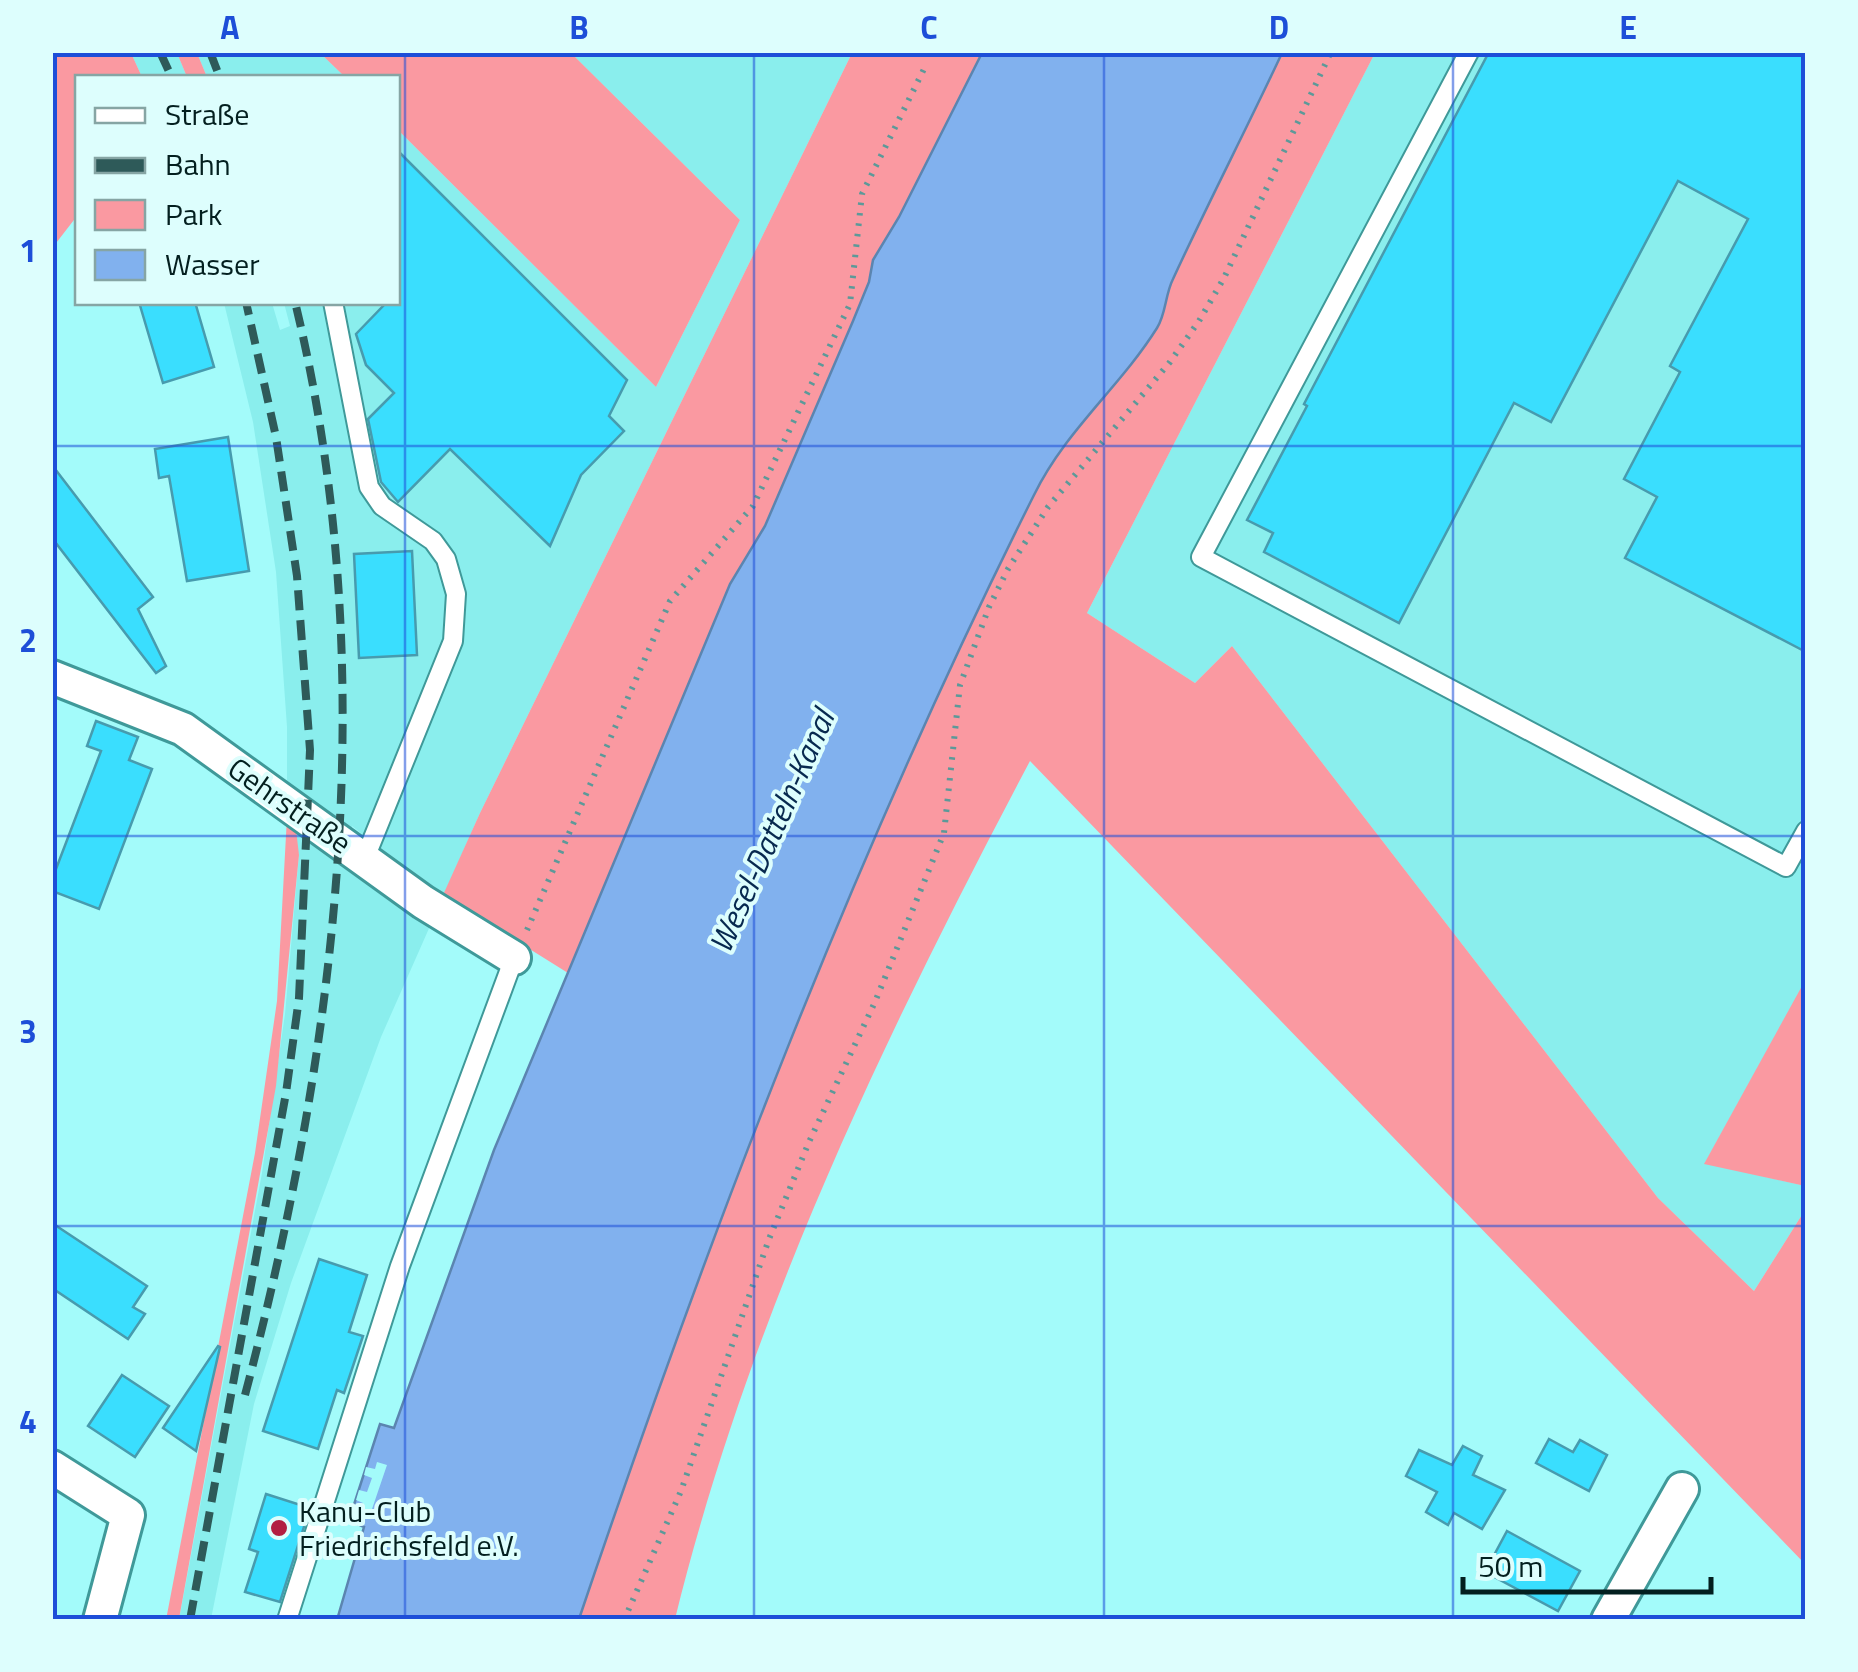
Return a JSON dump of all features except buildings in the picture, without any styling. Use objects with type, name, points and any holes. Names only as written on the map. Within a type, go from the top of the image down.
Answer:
[{"type":"street","name":"Gehrstraße","points":[[52,677],[182,730],[423,902],[514,958]]},
{"type":"street","points":[[52,1466],[128,1515],[100,1620]]},
{"type":"street","points":[[1608,1620],[1682,1489]]},
{"type":"lane","points":[[1470,52],[1202,557],[1786,867],[1806,831]]},
{"type":"lane","points":[[334,305],[369,486],[382,506],[432,541],[446,560],[456,594],[453,641],[366,858]]},
{"type":"lane","points":[[287,1620],[400,1266],[514,958]]},
{"type":"path","points":[[624,1620],[681,1490],[769,1238],[944,834],[960,684],[989,607],[1008,568],[1048,507],[1170,362],[1199,321],[1224,278],[1330,52]]},
{"type":"path","points":[[514,958],[670,601],[753,506],[850,304],[862,194],[924,69]]},
{"type":"shaded area","points":[[131,53],[177,53],[186,75],[141,75]]},
{"type":"shaded area","points":[[197,53],[320,53],[343,75],[206,75]]},
{"type":"shaded area","points":[[571,53],[852,53],[480,813],[381,1037],[291,1283],[254,1404],[211,1619],[179,1620],[262,1173],[285,1014],[299,855],[287,817],[287,727],[276,572],[253,422],[224,305],[273,305],[280,330],[290,326],[285,305],[400,305],[400,132],[656,387],[740,220]],"holes":[[[352,826],[417,878],[347,856]]]},
{"type":"shaded area","points":[[1375,53],[1805,53],[1805,988],[1705,1163],[1805,1186],[1805,1210],[1754,1291],[1658,1198],[1232,646],[1195,683],[1087,613]]},
{"type":"green space","points":[[53,52],[131,53],[141,75],[75,75],[75,219],[53,247]]},
{"type":"green space","points":[[177,53],[197,53],[206,75],[186,75]]},
{"type":"green space","points":[[320,53],[571,53],[740,220],[656,387],[400,132],[400,75],[343,75]]},
{"type":"green space","points":[[852,53],[982,53],[873,260],[869,282],[853,321],[765,526],[730,584],[568,973],[443,895]]},
{"type":"green space","points":[[1282,53],[1375,53],[1087,613],[1195,683],[1232,646],[1658,1198],[1754,1291],[1805,1210],[1805,1564],[1030,761],[923,969],[826,1180],[742,1396],[675,1619],[579,1620],[732,1191],[905,769],[1047,472],[1160,323],[1173,279]]},
{"type":"green space","points":[[287,817],[295,821],[299,855],[276,1086],[179,1619],[166,1620],[255,1153],[277,1001]]},
{"type":"green space","points":[[1802,986],[1806,988],[1805,1186],[1704,1164]]},
{"type":"water","name":"Wesel-Datteln-Kanal","points":[[982,53],[1282,53],[1173,279],[1160,323],[1047,472],[905,769],[732,1191],[579,1619],[337,1620],[364,1527],[349,1520],[380,1424],[394,1428],[494,1150],[730,584],[765,526],[869,282],[873,260]]},
{"type":"pier","points":[[377,1462],[387,1465],[371,1512],[361,1509],[363,1503],[356,1500],[359,1490],[367,1492],[372,1478],[364,1475],[366,1467],[375,1469]]},
{"type":"railway","points":[[160,52],[171,75]]},
{"type":"railway","points":[[210,52],[219,75]]},
{"type":"railway","points":[[190,1620],[286,1093],[299,998],[310,750],[297,576],[276,437],[247,305]]},
{"type":"railway","points":[[245,1395],[278,1261],[305,1125],[325,988],[338,851],[343,713],[338,575],[322,438],[296,305]]},
{"type":"place","name":"Kanu-Club Friedrichsfeld e.V.","points":[[279,1528]]}]
